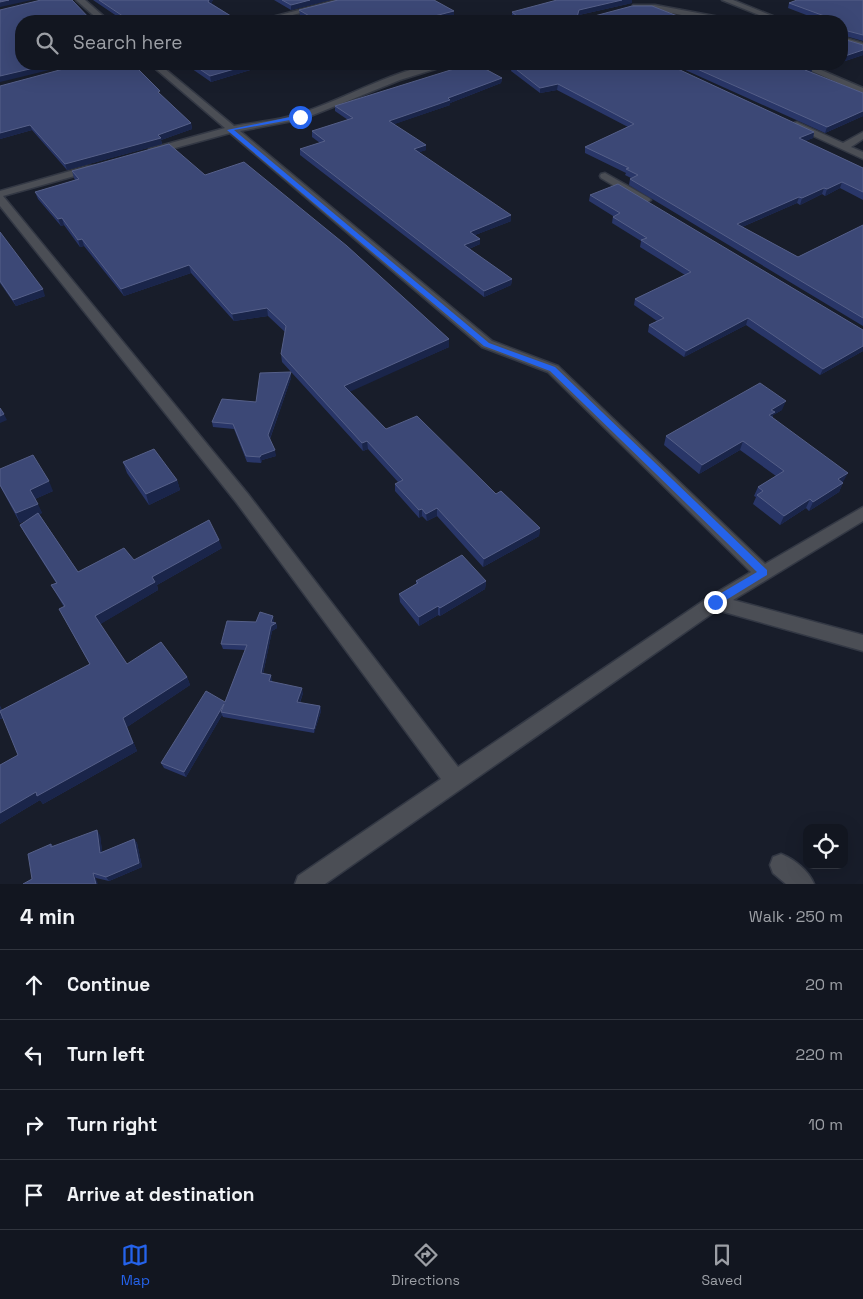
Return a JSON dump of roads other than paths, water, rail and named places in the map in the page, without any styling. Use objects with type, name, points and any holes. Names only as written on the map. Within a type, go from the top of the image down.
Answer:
[{"type":"street","points":[[80,0],[98,15]]},
{"type":"street","points":[[285,15],[346,0]]},
{"type":"street","points":[[655,0],[630,7],[655,7],[699,15]]},
{"type":"street","points":[[726,0],[765,15]]},
{"type":"street","points":[[678,11],[688,15]]},
{"type":"street","points":[[848,41],[861,43]]},
{"type":"street","points":[[161,70],[487,344],[552,369],[763,573]]},
{"type":"street","points":[[144,154],[230,130],[300,117],[397,78],[423,70]]},
{"type":"street","points":[[814,70],[863,91]]},
{"type":"street","points":[[790,122],[863,156]]},
{"type":"street","points":[[844,147],[863,135]]},
{"type":"street","points":[[0,194],[105,164]]},
{"type":"street","points":[[605,176],[655,206]]},
{"type":"street","points":[[0,199],[242,498],[455,780]]},
{"type":"street","points":[[306,884],[715,602],[863,513]]},
{"type":"street","points":[[715,602],[863,643]]},
{"type":"street","points":[[781,866],[803,884]]}]
